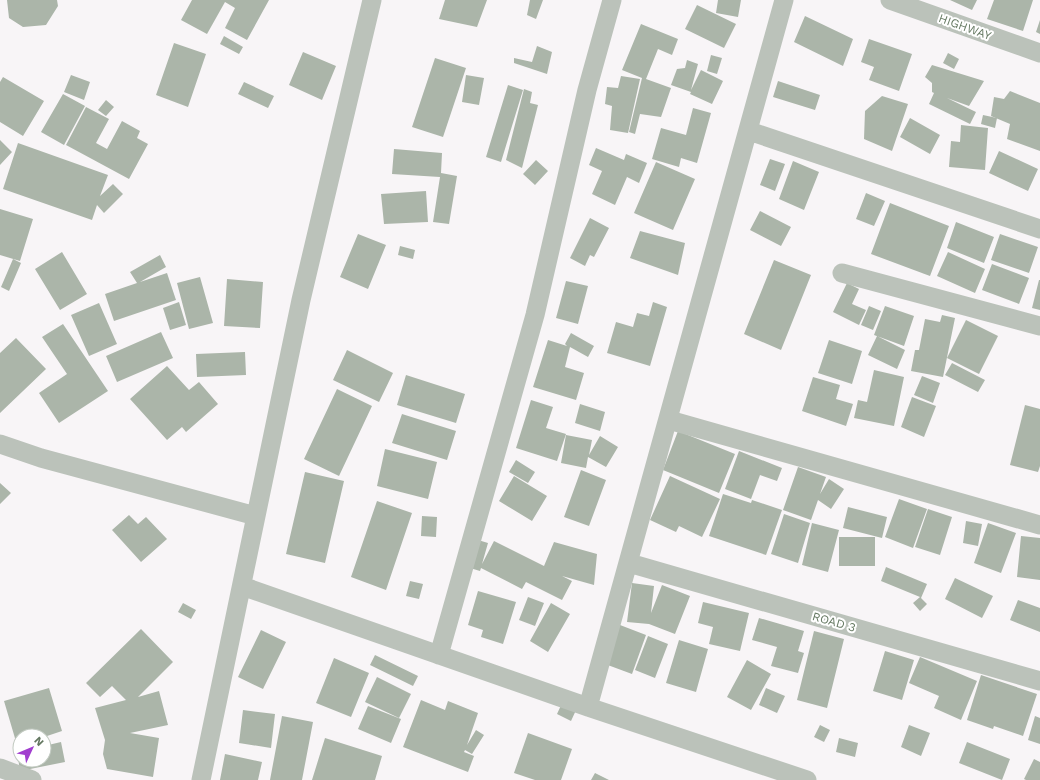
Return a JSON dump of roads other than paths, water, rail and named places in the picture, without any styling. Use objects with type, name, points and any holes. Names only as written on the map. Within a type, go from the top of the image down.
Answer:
[{"type":"street","points":[[201,780],[301,300],[372,0]]},
{"type":"street","points":[[439,655],[534,315],[587,90],[612,0]]},
{"type":"street","points":[[588,707],[669,420],[784,0]]},
{"type":"street","name":"HIGHWAY","points":[[890,0],[1040,53]]},
{"type":"street","points":[[749,131],[1040,229]]},
{"type":"street","points":[[842,273],[1040,326]]},
{"type":"street","points":[[669,420],[1040,525]]},
{"type":"street","points":[[0,444],[41,458],[256,516]]},
{"type":"street","name":"ROAD 3","points":[[629,563],[1040,680]]},
{"type":"street","points":[[242,586],[588,707],[807,780]]},
{"type":"street","points":[[0,768],[32,780]]}]
